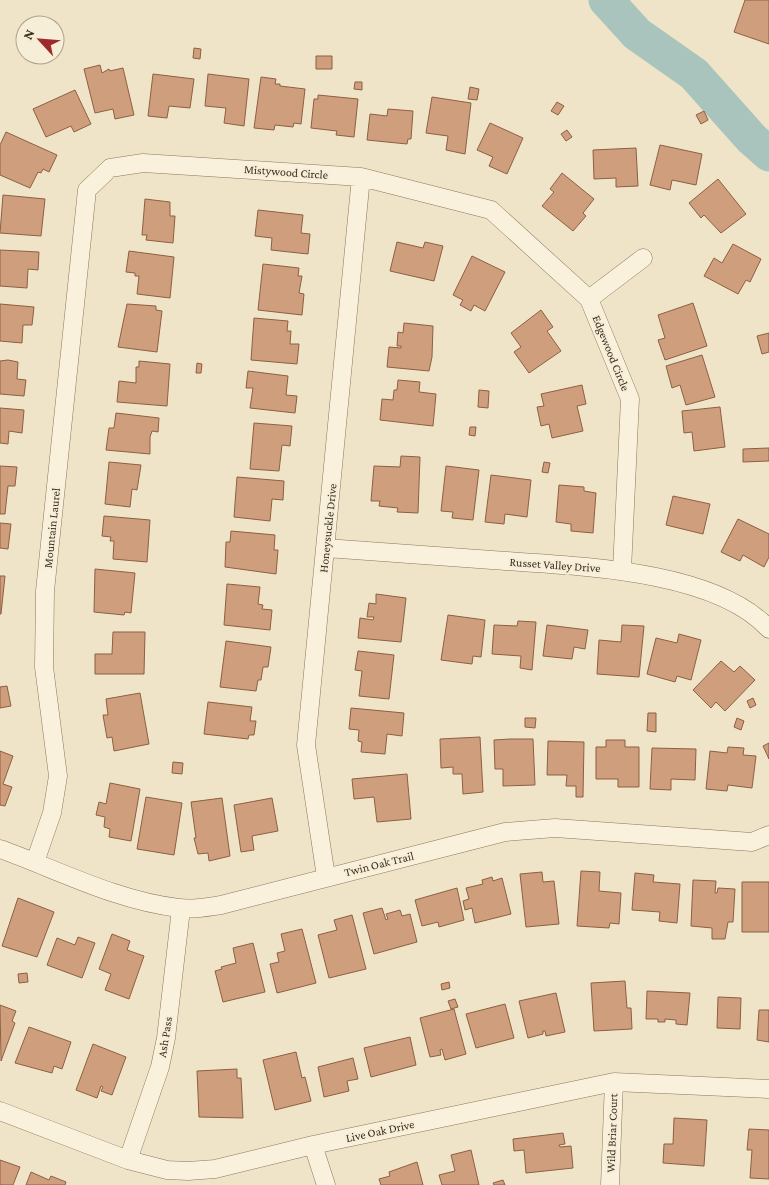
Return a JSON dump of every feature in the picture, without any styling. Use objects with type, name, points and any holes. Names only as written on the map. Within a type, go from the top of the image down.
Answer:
[{"type":"street","name":"Mistywood Circle","points":[[87,190],[110,168],[143,162],[361,177],[491,210]]},
{"type":"street","name":"Honeysuckle Drive","points":[[326,877],[306,745],[361,177]]},
{"type":"street","name":"Mountain Laurel","points":[[35,862],[52,813],[58,776],[44,667],[45,592],[87,190]]},
{"type":"street","name":"Edgewood Circle","points":[[491,210],[589,299],[630,399],[622,570]]},
{"type":"street","points":[[589,299],[643,258]]},
{"type":"street","name":"Russet Valley Drive","points":[[326,548],[622,570],[706,590],[756,615],[769,629]]},
{"type":"street","name":"Twin Oak Trail","points":[[0,849],[132,898],[181,908],[221,905],[505,832],[555,828],[752,842],[769,835]]},
{"type":"street","name":"Ash Pass","points":[[128,1160],[160,1067],[166,1038],[181,908]]},
{"type":"street","name":"Live Oak Drive","points":[[0,1112],[128,1160],[167,1170],[188,1171],[215,1169],[314,1145],[614,1082],[769,1089]]},
{"type":"street","name":"Wild Briar Court","points":[[610,1185],[614,1082]]},
{"type":"street","points":[[314,1145],[326,1185]]},
{"type":"building","points":[[745,0],[769,0],[769,44],[734,32]]},
{"type":"building","points":[[194,48],[201,49],[200,59],[193,58]]},
{"type":"building","points":[[316,56],[332,56],[332,69],[316,69]]},
{"type":"building","points":[[100,65],[102,73],[109,69],[110,71],[123,68],[134,115],[115,119],[113,109],[95,113],[84,69]]},
{"type":"building","points":[[153,74],[194,79],[190,108],[169,106],[167,118],[148,116]]},
{"type":"building","points":[[208,74],[249,79],[244,126],[224,123],[226,108],[205,106]]},
{"type":"building","points":[[261,77],[276,79],[275,84],[280,84],[280,86],[305,89],[301,124],[294,123],[293,127],[275,125],[274,130],[254,128]]},
{"type":"building","points":[[355,82],[362,82],[362,90],[354,89]]},
{"type":"building","points":[[470,87],[479,89],[477,100],[468,99]]},
{"type":"building","points":[[75,90],[91,124],[74,132],[71,126],[46,137],[33,109]]},
{"type":"building","points":[[318,95],[358,99],[354,137],[336,135],[337,131],[311,128],[314,99],[318,99]]},
{"type":"building","points":[[432,97],[471,103],[465,154],[446,150],[448,136],[426,133]]},
{"type":"building","points":[[557,102],[564,106],[558,115],[551,111]]},
{"type":"building","points":[[388,109],[413,111],[411,139],[408,139],[407,144],[367,140],[370,114],[387,116]]},
{"type":"building","points":[[704,111],[708,120],[701,124],[696,115]]},
{"type":"building","points":[[490,123],[523,138],[507,174],[489,166],[493,157],[477,150]]},
{"type":"building","points":[[567,130],[572,137],[566,141],[561,134]]},
{"type":"building","points":[[6,132],[57,155],[49,172],[43,169],[41,173],[38,172],[30,188],[0,175],[0,145]]},
{"type":"building","points":[[660,145],[702,154],[696,185],[672,180],[670,190],[650,185]]},
{"type":"building","points":[[636,148],[638,186],[616,187],[616,178],[594,179],[593,150]]},
{"type":"building","points":[[562,173],[594,199],[583,213],[586,216],[573,231],[542,206],[554,192],[550,189]]},
{"type":"building","points":[[718,179],[746,214],[721,233],[704,215],[701,218],[689,203]]},
{"type":"building","points":[[3,195],[45,199],[41,236],[0,233]]},
{"type":"building","points":[[145,199],[170,202],[170,216],[175,216],[173,243],[146,240],[147,235],[142,235]]},
{"type":"building","points":[[258,210],[303,215],[301,233],[310,234],[308,254],[271,250],[272,238],[255,236]]},
{"type":"building","points":[[397,242],[423,248],[425,242],[443,246],[434,281],[390,271]]},
{"type":"building","points":[[733,244],[761,259],[750,282],[746,280],[738,294],[704,276],[714,258],[722,263]]},
{"type":"building","points":[[0,250],[39,252],[38,270],[28,269],[27,288],[0,286]]},
{"type":"building","points":[[129,251],[174,257],[170,298],[137,294],[139,276],[135,276],[135,273],[126,272]]},
{"type":"building","points":[[472,256],[505,272],[485,311],[474,305],[471,311],[460,305],[463,300],[453,295]]},
{"type":"building","points":[[263,264],[299,268],[298,276],[302,276],[299,293],[304,294],[302,315],[258,310]]},
{"type":"building","points":[[693,303],[707,346],[665,360],[658,340],[665,338],[658,315]]},
{"type":"building","points":[[0,304],[34,307],[32,325],[23,325],[22,343],[0,341]]},
{"type":"building","points":[[127,304],[156,306],[156,310],[162,311],[157,352],[118,347]]},
{"type":"building","points":[[541,310],[553,327],[547,331],[561,351],[529,373],[514,352],[521,347],[511,333]]},
{"type":"building","points":[[254,318],[288,321],[287,331],[291,331],[290,344],[299,344],[297,364],[251,360]]},
{"type":"building","points":[[404,323],[433,326],[432,357],[429,371],[387,367],[389,347],[401,348],[401,346],[397,346],[398,332],[403,333]]},
{"type":"building","points":[[769,333],[769,352],[762,354],[757,336]]},
{"type":"building","points":[[702,355],[715,397],[686,405],[680,385],[672,388],[666,366]]},
{"type":"building","points":[[0,361],[18,362],[17,379],[26,380],[24,396],[0,394]]},
{"type":"building","points":[[139,361],[170,364],[167,406],[117,402],[119,381],[136,383],[136,367],[139,367]]},
{"type":"building","points":[[197,363],[202,364],[201,373],[196,373]]},
{"type":"building","points":[[248,371],[288,376],[286,395],[297,396],[295,413],[250,408],[253,388],[246,388]]},
{"type":"building","points":[[398,380],[420,382],[419,392],[436,394],[433,426],[380,420],[382,399],[393,400]]},
{"type":"building","points":[[582,385],[586,404],[577,406],[583,431],[552,438],[549,424],[541,426],[537,407],[544,406],[541,394]]},
{"type":"building","points":[[479,390],[489,391],[488,408],[478,407]]},
{"type":"building","points":[[720,407],[725,447],[694,451],[692,432],[684,433],[682,411]]},
{"type":"building","points":[[0,408],[24,410],[22,433],[9,431],[8,444],[0,443]]},
{"type":"building","points":[[116,413],[159,418],[158,432],[152,431],[150,437],[150,454],[106,450],[109,428],[114,428]]},
{"type":"building","points":[[254,423],[292,426],[290,446],[282,445],[279,471],[250,469]]},
{"type":"building","points":[[470,427],[476,427],[475,436],[469,435]]},
{"type":"building","points":[[769,448],[769,461],[743,462],[743,449]]},
{"type":"building","points":[[401,456],[420,457],[418,513],[397,512],[398,508],[379,506],[380,501],[371,501],[374,466],[400,467]]},
{"type":"building","points":[[109,462],[141,465],[137,490],[132,489],[130,507],[105,504]]},
{"type":"building","points":[[544,462],[550,463],[548,473],[542,472]]},
{"type":"building","points":[[0,466],[17,467],[15,486],[8,486],[5,514],[0,514]]},
{"type":"building","points":[[446,466],[479,470],[473,520],[452,518],[453,512],[441,511]]},
{"type":"building","points":[[491,475],[531,480],[527,517],[505,514],[504,524],[485,522]]},
{"type":"building","points":[[237,477],[284,481],[283,500],[272,499],[270,521],[234,517]]},
{"type":"building","points":[[559,485],[584,487],[584,491],[596,493],[593,533],[571,531],[571,524],[556,522]]},
{"type":"building","points":[[673,496],[710,504],[703,534],[666,525]]},
{"type":"building","points":[[104,516],[150,520],[147,562],[113,559],[114,541],[110,541],[111,537],[102,536]]},
{"type":"building","points":[[738,519],[769,534],[769,557],[764,567],[743,555],[740,561],[721,552]]},
{"type":"building","points":[[0,523],[11,524],[8,549],[0,548]]},
{"type":"building","points":[[231,531],[275,535],[274,550],[278,550],[276,574],[225,567],[226,542],[230,542]]},
{"type":"building","points":[[95,569],[135,573],[131,613],[125,612],[124,615],[94,612]]},
{"type":"building","points":[[0,576],[5,576],[1,614],[0,614]]},
{"type":"building","points":[[227,584],[260,587],[258,604],[263,605],[262,609],[272,610],[270,630],[224,625]]},
{"type":"building","points":[[376,594],[406,598],[401,642],[358,638],[360,618],[373,620],[374,617],[367,617],[369,603],[376,604]]},
{"type":"building","points":[[448,615],[485,620],[481,657],[473,656],[472,664],[441,660]]},
{"type":"building","points":[[518,621],[536,622],[532,670],[520,668],[521,656],[492,654],[494,625],[517,626]]},
{"type":"building","points":[[547,625],[588,630],[585,649],[574,647],[572,659],[543,656]]},
{"type":"building","points":[[622,625],[644,626],[639,677],[597,674],[599,640],[621,642]]},
{"type":"building","points":[[113,632],[145,632],[144,674],[95,674],[95,654],[112,654]]},
{"type":"building","points":[[679,634],[701,640],[691,680],[677,676],[675,682],[647,674],[656,638],[677,643]]},
{"type":"building","points":[[226,641],[271,647],[268,667],[263,667],[261,680],[258,680],[256,691],[220,687]]},
{"type":"building","points":[[358,651],[394,655],[389,699],[359,696],[362,671],[355,670]]},
{"type":"building","points":[[721,661],[734,672],[740,666],[755,680],[725,711],[716,702],[711,708],[693,690]]},
{"type":"building","points":[[7,686],[11,706],[0,708],[0,687]]},
{"type":"building","points":[[140,693],[149,744],[114,751],[112,737],[107,738],[103,715],[108,715],[106,699]]},
{"type":"building","points":[[753,698],[756,705],[750,708],[747,701]]},
{"type":"building","points":[[208,702],[252,707],[250,721],[256,721],[254,735],[249,735],[248,739],[204,734]]},
{"type":"building","points":[[351,708],[404,713],[402,736],[387,734],[385,754],[361,752],[362,742],[358,741],[359,730],[349,729]]},
{"type":"building","points":[[648,713],[656,713],[656,732],[647,731]]},
{"type":"building","points":[[525,718],[536,718],[535,728],[525,727]]},
{"type":"building","points":[[737,718],[744,721],[741,730],[734,727]]},
{"type":"building","points":[[480,737],[483,792],[463,794],[462,774],[453,774],[453,767],[441,768],[440,739]]},
{"type":"building","points":[[533,739],[535,785],[503,786],[503,769],[495,769],[494,740]]},
{"type":"building","points":[[606,740],[625,740],[625,747],[639,747],[639,787],[618,787],[618,779],[596,779],[596,747],[606,747]]},
{"type":"building","points":[[548,741],[584,742],[583,797],[576,797],[576,786],[566,786],[567,775],[547,775]]},
{"type":"building","points":[[769,743],[769,759],[763,746]]},
{"type":"building","points":[[728,747],[744,748],[743,755],[756,756],[752,788],[728,785],[727,791],[706,789],[710,751],[727,753]]},
{"type":"building","points":[[652,748],[696,749],[695,780],[671,779],[671,790],[650,789]]},
{"type":"building","points":[[0,751],[13,756],[3,784],[12,787],[5,806],[0,805]]},
{"type":"building","points":[[173,762],[183,763],[182,774],[172,773]]},
{"type":"building","points":[[407,774],[411,819],[377,822],[374,797],[354,799],[352,779]]},
{"type":"building","points":[[110,783],[140,789],[131,841],[109,837],[110,829],[104,827],[105,817],[96,815],[99,802],[106,804]]},
{"type":"building","points":[[146,797],[182,803],[174,855],[137,849]]},
{"type":"building","points":[[222,798],[230,856],[209,861],[208,853],[198,854],[194,838],[196,838],[191,802]]},
{"type":"building","points":[[272,798],[278,831],[252,836],[254,850],[241,852],[234,805]]},
{"type":"building","points":[[581,871],[600,872],[599,891],[621,893],[619,924],[610,923],[609,928],[577,926]]},
{"type":"building","points":[[542,872],[543,882],[554,881],[559,924],[526,927],[520,874]]},
{"type":"building","points":[[635,873],[654,875],[653,882],[680,884],[677,923],[659,921],[660,912],[632,910]]},
{"type":"building","points":[[492,877],[493,881],[502,878],[511,914],[475,923],[472,908],[465,910],[463,901],[469,899],[466,888],[483,884],[482,880]]},
{"type":"building","points":[[693,880],[716,881],[715,893],[717,893],[718,888],[735,889],[733,922],[728,922],[725,939],[712,939],[712,928],[691,926]]},
{"type":"building","points":[[742,882],[769,882],[769,932],[742,932]]},
{"type":"building","points":[[457,888],[464,920],[439,927],[438,922],[422,926],[415,900]]},
{"type":"building","points":[[18,898],[54,912],[37,957],[2,946]]},
{"type":"building","points":[[382,908],[386,920],[388,919],[386,914],[400,910],[402,916],[410,914],[417,942],[374,954],[363,913]]},
{"type":"building","points":[[352,915],[366,969],[329,978],[318,935],[337,930],[334,920]]},
{"type":"building","points":[[302,929],[316,983],[277,993],[270,964],[279,962],[277,953],[285,951],[281,934]]},
{"type":"building","points":[[112,934],[130,941],[127,950],[144,956],[129,999],[105,990],[111,974],[99,969]]},
{"type":"building","points":[[78,937],[95,943],[82,978],[47,965],[57,938],[75,945]]},
{"type":"building","points":[[253,943],[265,992],[223,1002],[215,971],[222,969],[221,967],[236,963],[233,948]]},
{"type":"building","points":[[27,973],[28,982],[19,983],[18,974]]},
{"type":"building","points":[[625,981],[627,1008],[631,1008],[632,1029],[594,1031],[591,983]]},
{"type":"building","points":[[449,982],[450,988],[442,990],[441,984]]},
{"type":"building","points":[[647,991],[690,993],[687,1025],[676,1024],[676,1020],[665,1019],[665,1022],[658,1022],[658,1019],[646,1019]]},
{"type":"building","points":[[556,993],[565,1032],[546,1036],[545,1031],[543,1031],[543,1034],[528,1038],[519,1001]]},
{"type":"building","points":[[718,997],[741,998],[740,1029],[717,1028]]},
{"type":"building","points":[[455,999],[458,1007],[451,1009],[448,1001]]},
{"type":"building","points":[[505,1004],[514,1038],[476,1048],[466,1014]]},
{"type":"building","points":[[0,1005],[16,1011],[12,1021],[15,1023],[1,1061]]},
{"type":"building","points":[[454,1009],[466,1054],[445,1060],[442,1049],[440,1050],[441,1055],[430,1057],[420,1018]]},
{"type":"building","points":[[759,1010],[769,1010],[769,1042],[757,1040]]},
{"type":"building","points":[[29,1027],[71,1042],[62,1069],[54,1066],[52,1073],[15,1063]]},
{"type":"building","points":[[410,1037],[416,1065],[371,1077],[364,1048]]},
{"type":"building","points":[[93,1044],[126,1057],[112,1095],[101,1091],[103,1087],[101,1086],[97,1098],[76,1090]]},
{"type":"building","points":[[296,1052],[302,1078],[305,1077],[311,1101],[275,1110],[263,1060]]},
{"type":"building","points":[[353,1058],[358,1079],[347,1081],[349,1091],[324,1097],[318,1067]]},
{"type":"building","points":[[237,1069],[237,1078],[241,1078],[243,1118],[199,1117],[197,1071]]},
{"type":"building","points":[[674,1118],[707,1120],[704,1166],[663,1163],[664,1144],[673,1144]]},
{"type":"building","points":[[749,1129],[769,1130],[769,1179],[750,1178],[752,1150],[747,1150]]},
{"type":"building","points":[[563,1133],[565,1144],[559,1145],[560,1147],[571,1146],[573,1168],[526,1173],[524,1150],[514,1151],[513,1139]]},
{"type":"building","points":[[471,1150],[479,1185],[442,1185],[439,1175],[455,1171],[451,1155]]},
{"type":"building","points":[[0,1160],[20,1167],[13,1185],[0,1185]]},
{"type":"building","points":[[417,1162],[423,1185],[381,1185],[379,1179],[390,1176],[389,1172]]},
{"type":"building","points":[[31,1172],[49,1180],[51,1176],[66,1182],[65,1185],[26,1185]]},
{"type":"building","points":[[503,1180],[505,1185],[494,1185],[493,1183]]},
{"type":"waterway","points":[[606,0],[637,34],[694,74],[752,139],[769,154]]}]
